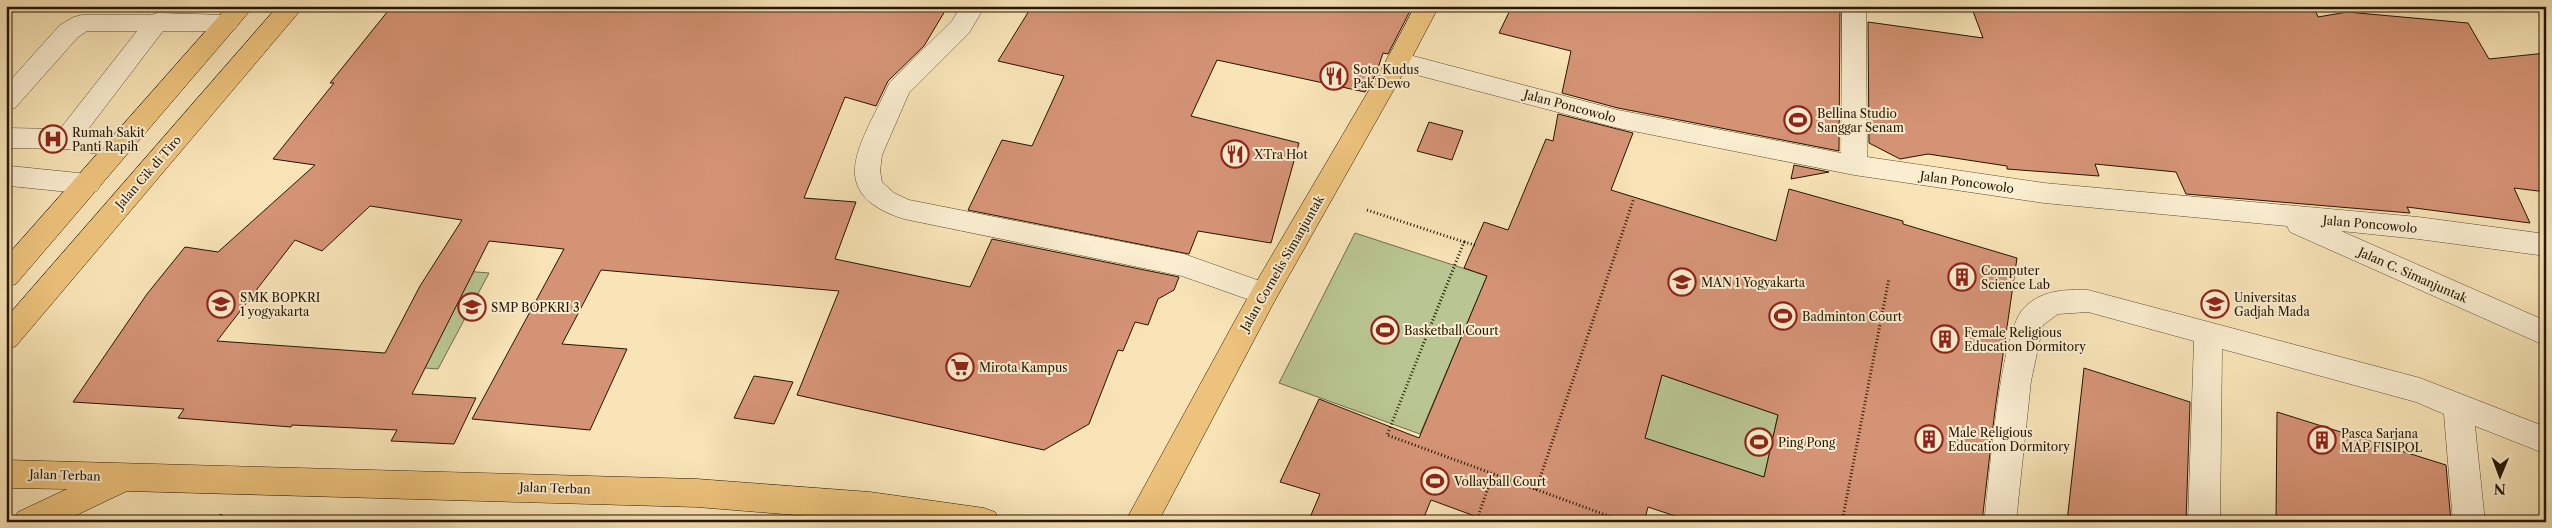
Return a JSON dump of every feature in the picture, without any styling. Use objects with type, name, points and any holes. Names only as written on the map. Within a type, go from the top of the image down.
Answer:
[{"type":"main road","name":"Jalan Cik di Tiro","points":[[6,338],[292,6]]},
{"type":"main road","name":"Jalan Cornelis Simanjuntak","points":[[1141,522],[1264,294],[1398,61],[1427,6]]},
{"type":"main road","points":[[6,276],[235,15]]},
{"type":"main road","name":"Jalan Terban","points":[[6,474],[697,493],[870,506],[984,522]]},
{"type":"main road","name":"Jalan Terban","points":[[29,522],[124,477]]},
{"type":"street","points":[[973,6],[961,27],[899,88],[869,155],[867,171],[870,187],[885,200],[904,209],[1184,266],[1264,294]]},
{"type":"street","points":[[1854,6],[1854,165]]},
{"type":"street","points":[[6,102],[75,26],[82,23],[158,22],[187,14],[235,15]]},
{"type":"street","points":[[66,138],[158,22]]},
{"type":"street","name":"Jalan Poncowolo","points":[[1398,61],[1618,119],[1854,165],[2044,193],[2418,228],[2546,245]]},
{"type":"street","points":[[8,178],[40,137]]},
{"type":"street","points":[[6,138],[66,138],[118,147]]},
{"type":"street","points":[[8,178],[88,184]]},
{"type":"street","name":"Jalan C. Simanjuntak","points":[[2280,216],[2546,334]]},
{"type":"street","points":[[2000,522],[2022,347],[2030,319],[2056,301],[2088,301],[2420,391],[2546,441]]},
{"type":"street","points":[[2204,522],[2208,334]]},
{"type":"street","points":[[2458,406],[2469,522]]},
{"type":"path","points":[[1536,490],[1634,198]]},
{"type":"path","points":[[1367,210],[1475,244]]},
{"type":"path","points":[[1464,242],[1387,435],[1626,522]]},
{"type":"path","points":[[1842,522],[1889,278]]},
{"type":"path","points":[[1476,522],[1493,474]]},
{"type":"green space","name":"Basketball Court","points":[[1355,233],[1487,276],[1420,434],[1279,383]]},
{"type":"green space","points":[[452,270],[489,273],[438,369],[400,366]]},
{"type":"green space","points":[[1662,375],[1778,415],[1764,477],[1645,438]]},
{"type":"building","points":[[392,6],[948,6],[924,46],[888,81],[876,106],[845,97],[804,198],[856,202],[835,259],[970,287],[992,239],[1179,277],[1174,290],[1158,299],[1148,325],[1135,322],[1123,351],[1118,350],[1089,424],[1044,450],[797,395],[839,291],[601,270],[562,344],[627,349],[590,430],[472,419],[564,249],[489,241],[412,394],[476,398],[454,444],[391,441],[397,430],[292,425],[291,427],[178,418],[184,409],[73,402],[147,294],[185,247],[218,252],[315,165],[273,159],[334,83],[330,83]],"holes":[[[370,206],[462,220],[420,286],[385,353],[217,341],[295,240],[322,251]]]},
{"type":"building","points":[[1032,6],[1388,6],[1410,11],[1388,54],[1383,53],[1376,74],[1365,92],[1217,60],[1191,116],[1299,143],[1271,243],[1198,231],[1189,254],[968,210],[1002,140],[1032,146],[1064,76],[998,61]]},
{"type":"building","points":[[1512,6],[1840,6],[1839,151],[1618,108],[1562,93],[1571,51],[1499,33]]},
{"type":"building","points":[[1971,6],[2218,6],[2316,12],[2318,17],[2347,12],[2468,23],[2489,59],[2546,53],[2546,192],[2514,188],[2530,223],[2407,207],[2410,213],[2186,194],[2176,172],[2095,164],[2099,176],[2007,169],[2007,166],[1928,154],[1900,159],[1869,143],[1868,22],[1983,38]]},
{"type":"building","name":"MAN 1 Yogyakarta","points":[[1558,114],[1633,133],[1611,190],[1776,241],[1789,189],[1903,221],[1903,224],[2017,258],[1995,410],[1982,522],[1693,522],[1648,507],[1644,522],[1491,522],[1431,500],[1422,522],[1308,522],[1320,494],[1280,482],[1319,399],[1419,438],[1487,276],[1464,268],[1484,222],[1508,230],[1546,139],[1553,141]],"holes":[[[1662,375],[1778,415],[1764,477],[1645,438]]]},
{"type":"building","points":[[1429,122],[1463,131],[1452,160],[1417,151]]},
{"type":"building","points":[[1794,165],[1829,172],[1791,179]]},
{"type":"building","points":[[2084,368],[2190,402],[2186,522],[2067,522]]},
{"type":"building","points":[[754,376],[793,382],[774,424],[734,418]]},
{"type":"building","name":"Pasca Sarjana MAP FISIPOL","points":[[2277,412],[2446,465],[2451,522],[2276,522]]},
{"type":"place","name":"Soto Kudus Pak Dewo","points":[[1334,76]]},
{"type":"place","name":"Bellina Studio Sanggar Senam","points":[[1798,120]]},
{"type":"place","name":"Rumah Sakit Panti Rapih","points":[[53,139]]},
{"type":"place","name":"XTra Hot","points":[[1235,154]]},
{"type":"place","name":"Computer Science Lab","points":[[1962,277]]},
{"type":"place","name":"MAN 1 Yogyakarta","points":[[1682,282]]},
{"type":"place","name":"SMK BOPKRI 1 yogyakarta","points":[[221,304]]},
{"type":"place","name":"Universitas Gadjah Mada","points":[[2215,304]]},
{"type":"place","name":"SMP BOPKRI 3","points":[[472,307]]},
{"type":"place","name":"Badminton Court","points":[[1783,316]]},
{"type":"place","name":"Basketball Court","points":[[1385,330]]},
{"type":"place","name":"Female Religious Education Dormitory","points":[[1945,339]]},
{"type":"place","name":"Mirota Kampus","points":[[960,367]]},
{"type":"place","name":"Male Religious Education Dormitory","points":[[1929,439]]},
{"type":"place","name":"Pasca Sarjana MAP FISIPOL","points":[[2322,440]]},
{"type":"place","name":"Ping Pong","points":[[1759,442]]},
{"type":"place","name":"Vollayball Court","points":[[1435,481]]}]
